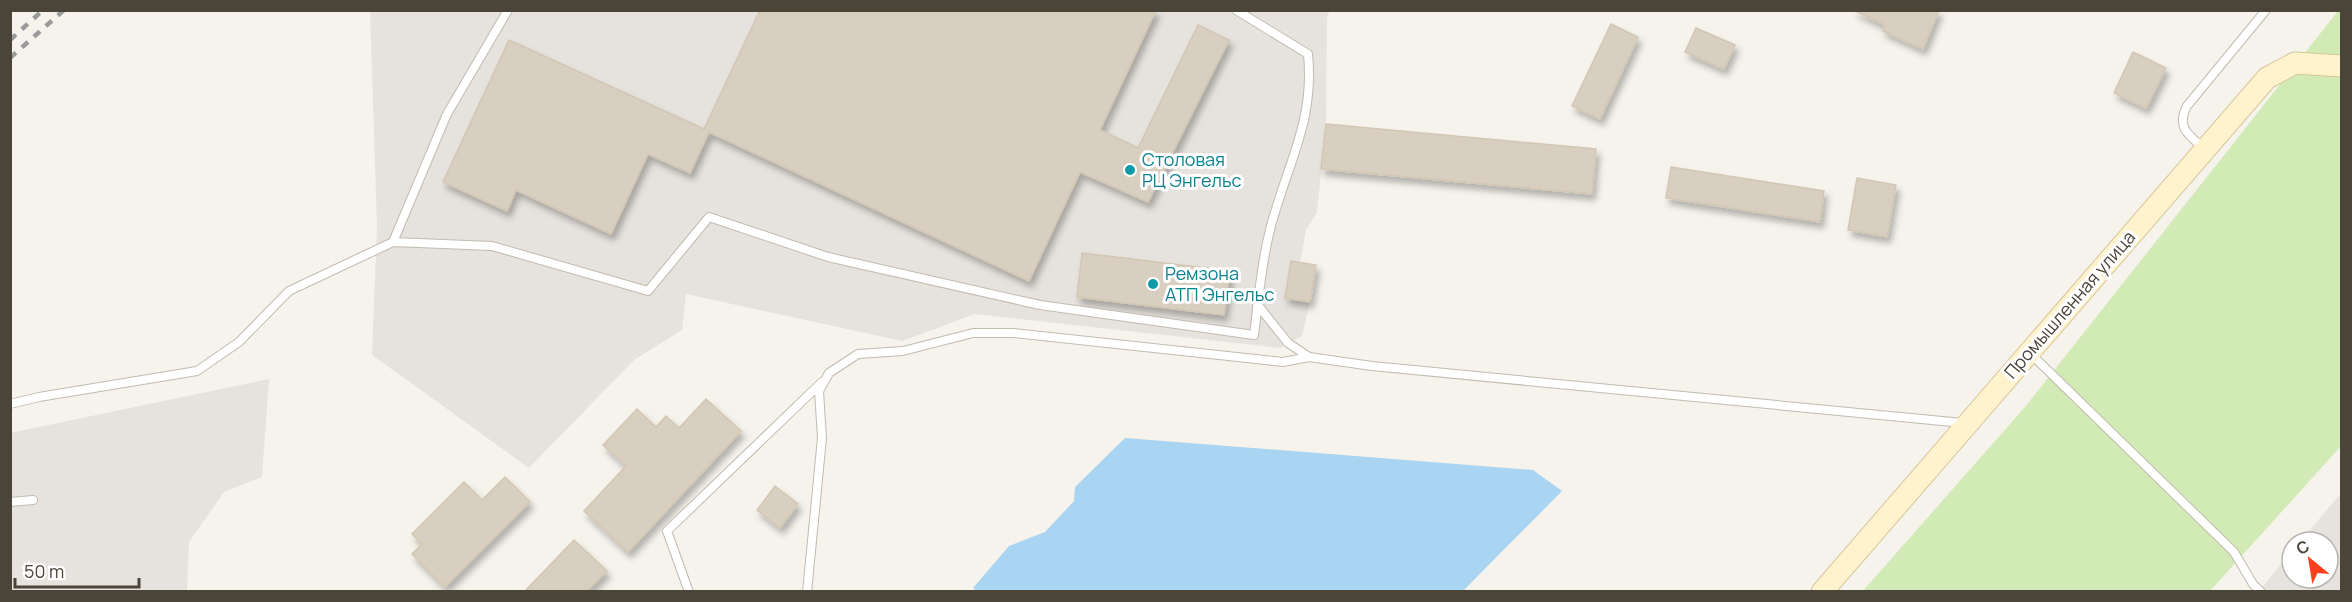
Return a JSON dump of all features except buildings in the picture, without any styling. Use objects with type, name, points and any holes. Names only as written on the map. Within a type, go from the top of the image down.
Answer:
[{"type":"street","name":"Промышленная улица","points":[[1822,591],[2267,78],[2295,63],[2342,66]]},
{"type":"lane","points":[[393,242],[447,114],[508,10]]},
{"type":"lane","points":[[10,404],[197,371],[239,342],[289,291],[393,242],[492,246],[648,291],[709,217],[828,257],[1040,305],[1254,335],[1257,304],[1275,211],[1300,141],[1311,84],[1308,54],[1236,10]]},
{"type":"lane","points":[[2205,149],[2186,133],[2182,126],[2182,117],[2187,106],[2266,10]]},
{"type":"lane","points":[[1257,304],[1288,343],[1309,357]]},
{"type":"lane","points":[[689,591],[667,531],[838,364],[858,354],[903,351],[973,333],[1013,333],[1284,362],[1309,357],[1384,368],[1968,424]]},
{"type":"lane","points":[[2029,352],[2235,552],[2253,584],[2261,591]]},
{"type":"lane","points":[[807,591],[822,438],[819,391],[823,381]]},
{"type":"lane","points":[[10,502],[33,500]]},
{"type":"shaded area","points":[[370,11],[1330,11],[1327,18],[1326,124],[1317,212],[1306,230],[1300,263],[1291,261],[1285,298],[1310,302],[1302,336],[1280,348],[975,314],[902,341],[686,294],[682,330],[634,360],[529,468],[372,355],[377,226]]},
{"type":"shaded area","points":[[269,379],[262,477],[224,492],[189,542],[187,591],[11,591],[10,433]]},
{"type":"shaded area","points":[[2341,493],[2341,591],[2258,592],[2280,565],[2280,590],[2340,590],[2340,530],[2310,530]]},
{"type":"green space","points":[[2338,11],[2341,11],[2341,446],[2210,591],[1862,592],[2025,407]]},
{"type":"water","points":[[1125,438],[1533,470],[1562,491],[1463,591],[978,592],[973,588],[1009,546],[1045,532],[1074,501],[1075,487]]},
{"type":"railway","points":[[10,40],[43,10]]},
{"type":"railway","points":[[10,58],[64,10]]},
{"type":"place","name":"Столовая РЦ Энгельс","points":[[1130,170]]},
{"type":"place","name":"Ремзона АТП Энгельс","points":[[1153,284]]}]
